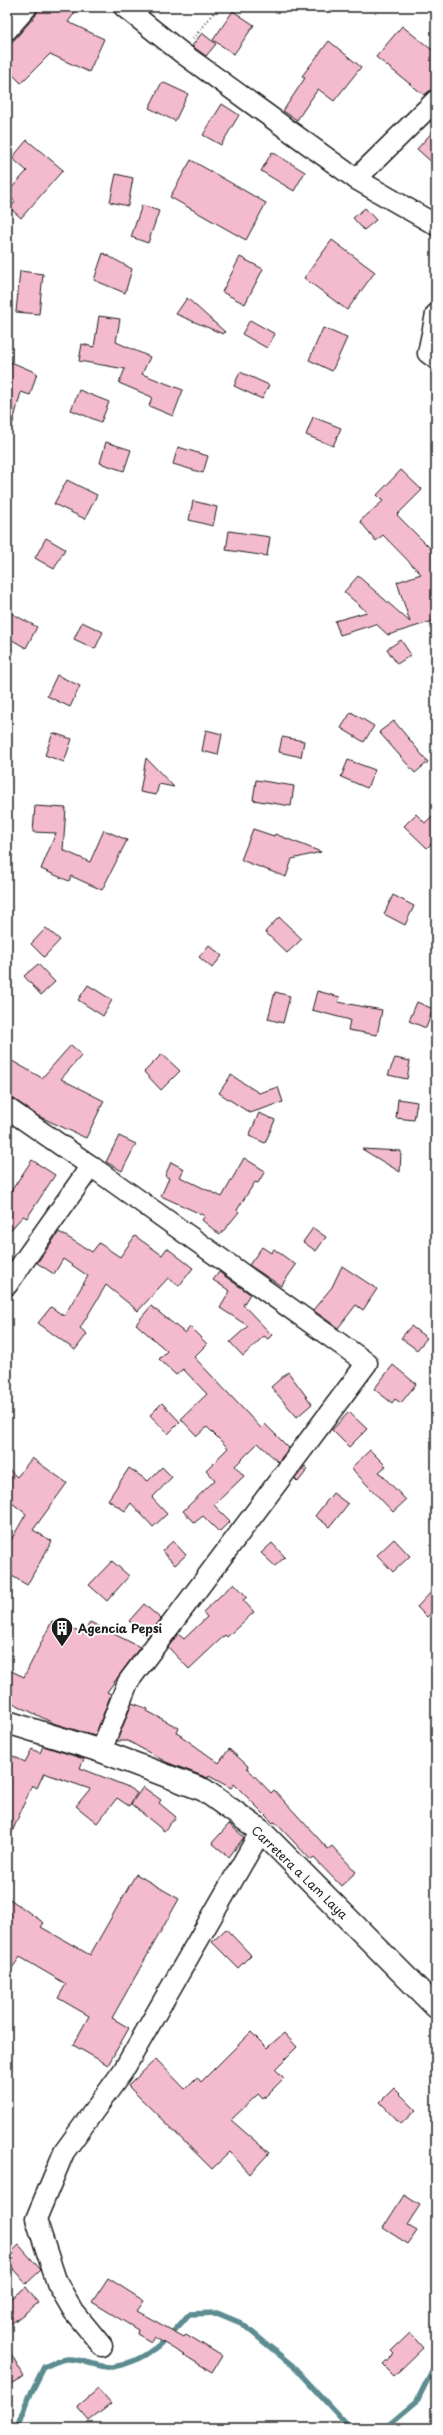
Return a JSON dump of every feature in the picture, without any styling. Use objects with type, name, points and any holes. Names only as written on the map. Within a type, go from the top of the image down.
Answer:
[{"type":"main road","name":"Carretera a Lam Laya","points":[[7,1722],[101,1751],[204,1790],[261,1831],[436,2007]]},
{"type":"street","points":[[7,30],[27,7]]},
{"type":"street","points":[[124,7],[182,53],[356,179],[436,225]]},
{"type":"street","points":[[356,179],[436,100]]},
{"type":"street","points":[[436,314],[428,353],[436,359]]},
{"type":"street","points":[[7,1108],[91,1166],[367,1363],[128,1682],[101,1751]]},
{"type":"street","points":[[7,1285],[91,1166]]},
{"type":"street","points":[[102,2346],[74,2312],[57,2283],[36,2219],[64,2152],[123,2072],[261,1831]]},
{"type":"path","points":[[182,53],[218,7]]},
{"type":"building","points":[[38,7],[79,7],[68,22],[104,39],[89,72],[50,54],[21,83],[7,69],[7,48],[36,15]]},
{"type":"building","points":[[233,11],[254,25],[234,54],[213,40]]},
{"type":"building","points":[[402,26],[436,53],[436,87],[424,95],[376,57]]},
{"type":"building","points":[[202,33],[216,44],[206,56],[192,46]]},
{"type":"building","points":[[329,41],[361,67],[334,101],[318,89],[297,120],[283,111],[305,78],[302,76]]},
{"type":"building","points":[[162,82],[188,94],[175,121],[149,108]]},
{"type":"building","points":[[222,104],[239,115],[221,145],[203,135]]},
{"type":"building","points":[[436,128],[436,166],[417,149]]},
{"type":"building","points":[[27,140],[63,170],[21,218],[10,208],[15,202],[7,193],[27,171],[12,158]]},
{"type":"building","points":[[272,152],[305,172],[294,191],[261,171]]},
{"type":"building","points":[[191,160],[266,203],[246,240],[170,197]]},
{"type":"building","points":[[116,174],[133,178],[128,206],[110,202]]},
{"type":"building","points":[[142,205],[159,211],[148,243],[131,237]]},
{"type":"building","points":[[365,208],[376,220],[364,230],[353,218]]},
{"type":"building","points":[[332,240],[375,272],[347,310],[304,278]]},
{"type":"building","points":[[103,253],[132,269],[125,293],[94,280]]},
{"type":"building","points":[[240,257],[263,269],[245,304],[222,292]]},
{"type":"building","points":[[20,271],[43,274],[39,314],[16,312]]},
{"type":"building","points":[[187,298],[225,332],[223,334],[176,314]]},
{"type":"building","points":[[99,316],[120,319],[116,342],[150,357],[142,374],[183,390],[173,416],[149,406],[152,397],[119,383],[125,369],[79,361],[82,344],[94,347]]},
{"type":"building","points":[[250,320],[275,334],[267,348],[242,334]]},
{"type":"building","points":[[323,328],[347,338],[332,371],[309,360]]},
{"type":"building","points":[[11,362],[37,373],[30,395],[21,392],[12,426],[7,425],[7,375]]},
{"type":"building","points":[[240,372],[269,385],[262,399],[234,386]]},
{"type":"building","points":[[79,390],[109,402],[101,422],[71,410]]},
{"type":"building","points":[[313,417],[341,428],[333,446],[306,435]]},
{"type":"building","points":[[106,442],[131,450],[124,471],[100,463]]},
{"type":"building","points":[[178,447],[208,456],[203,473],[173,464]]},
{"type":"building","points":[[401,470],[422,490],[397,515],[436,554],[436,620],[388,635],[376,624],[340,635],[335,621],[367,612],[344,592],[358,576],[410,622],[397,582],[421,574],[383,535],[376,541],[360,521],[383,501],[377,495]]},
{"type":"building","points":[[67,480],[97,495],[85,519],[54,504]]},
{"type":"building","points":[[193,501],[217,507],[213,526],[189,520]]},
{"type":"building","points":[[229,531],[270,537],[267,556],[226,550]]},
{"type":"building","points":[[46,538],[65,549],[54,569],[35,558]]},
{"type":"building","points":[[7,611],[37,627],[26,648],[7,637]]},
{"type":"building","points":[[82,622],[103,632],[95,649],[74,639]]},
{"type":"building","points":[[401,640],[411,655],[397,664],[387,649]]},
{"type":"building","points":[[57,675],[80,686],[70,707],[47,696]]},
{"type":"building","points":[[351,712],[374,726],[364,742],[341,728]]},
{"type":"building","points":[[394,721],[428,762],[415,773],[379,732]]},
{"type":"building","points":[[206,730],[222,734],[218,755],[202,751]]},
{"type":"building","points":[[53,733],[72,739],[64,762],[45,755]]},
{"type":"building","points":[[282,737],[304,741],[301,757],[279,752]]},
{"type":"building","points":[[146,758],[174,787],[159,784],[156,795],[140,792]]},
{"type":"building","points":[[348,760],[375,770],[367,788],[341,777]]},
{"type":"building","points":[[256,780],[294,786],[291,806],[253,800]]},
{"type":"building","points":[[35,806],[66,808],[63,850],[90,862],[104,830],[127,840],[102,890],[71,876],[69,881],[41,869],[56,833],[33,832]]},
{"type":"building","points":[[436,812],[436,839],[427,848],[404,826],[416,814],[425,823]]},
{"type":"building","points":[[253,829],[274,836],[275,834],[321,852],[292,859],[286,877],[241,860]]},
{"type":"building","points":[[393,895],[414,906],[405,925],[384,914]]},
{"type":"building","points":[[279,917],[302,939],[287,953],[265,932]]},
{"type":"building","points":[[46,928],[60,940],[44,957],[31,944]]},
{"type":"building","points":[[209,945],[222,956],[212,968],[199,957]]},
{"type":"building","points":[[38,964],[55,982],[41,995],[24,976]]},
{"type":"building","points":[[88,985],[112,1000],[103,1016],[78,1000]]},
{"type":"building","points":[[317,991],[340,997],[338,1002],[382,1010],[377,1035],[348,1030],[350,1020],[312,1010]]},
{"type":"building","points":[[275,992],[290,996],[283,1023],[268,1019]]},
{"type":"building","points":[[417,1002],[433,1009],[426,1028],[409,1021]]},
{"type":"building","points":[[71,1045],[82,1055],[61,1079],[104,1101],[86,1138],[38,1116],[14,1099],[7,1097],[7,1058],[42,1078]]},
{"type":"building","points":[[162,1054],[180,1071],[161,1090],[144,1072]]},
{"type":"building","points":[[395,1058],[410,1061],[407,1079],[388,1075]]},
{"type":"building","points":[[231,1075],[259,1093],[278,1087],[283,1102],[250,1113],[219,1093]]},
{"type":"building","points":[[398,1099],[417,1102],[414,1120],[396,1118]]},
{"type":"building","points":[[259,1113],[275,1120],[265,1143],[249,1136]]},
{"type":"building","points":[[119,1136],[136,1144],[122,1171],[106,1162]]},
{"type":"building","points":[[362,1149],[401,1151],[400,1172]]},
{"type":"building","points":[[244,1158],[265,1171],[258,1183],[255,1182],[237,1210],[239,1212],[220,1235],[202,1220],[205,1216],[161,1196],[169,1178],[165,1176],[171,1162],[184,1169],[180,1177],[222,1197]]},
{"type":"building","points":[[32,1160],[55,1175],[27,1218],[23,1216],[7,1234],[7,1197]]},
{"type":"building","points":[[313,1228],[326,1237],[316,1251],[303,1242]]},
{"type":"building","points":[[59,1232],[92,1252],[99,1243],[120,1257],[135,1236],[162,1255],[167,1248],[193,1268],[179,1286],[168,1278],[138,1311],[106,1285],[80,1328],[87,1334],[75,1350],[38,1323],[51,1307],[64,1316],[88,1276],[63,1259],[54,1274],[37,1263]]},
{"type":"building","points":[[262,1247],[271,1253],[274,1249],[296,1265],[281,1286],[249,1265]]},
{"type":"building","points":[[342,1266],[377,1289],[363,1310],[356,1305],[338,1328],[313,1310],[332,1287]]},
{"type":"building","points":[[219,1272],[250,1294],[243,1305],[272,1335],[268,1339],[264,1336],[243,1356],[230,1342],[248,1326],[220,1308],[230,1291],[213,1280]]},
{"type":"building","points":[[151,1306],[185,1333],[190,1327],[207,1344],[194,1357],[261,1428],[265,1424],[289,1448],[278,1462],[258,1443],[235,1466],[244,1476],[214,1505],[230,1521],[219,1532],[203,1516],[194,1523],[183,1511],[215,1480],[206,1470],[228,1448],[207,1427],[197,1436],[181,1419],[207,1394],[183,1369],[176,1375],[159,1359],[167,1351],[136,1324]]},
{"type":"building","points":[[411,1326],[427,1338],[417,1350],[401,1338]]},
{"type":"building","points":[[393,1365],[416,1384],[401,1403],[395,1399],[392,1403],[374,1389]]},
{"type":"building","points":[[288,1372],[312,1404],[297,1417],[271,1387]]},
{"type":"building","points":[[162,1403],[180,1422],[168,1434],[150,1415]]},
{"type":"building","points":[[349,1412],[367,1429],[349,1447],[332,1430]]},
{"type":"building","points":[[370,1450],[386,1466],[379,1472],[406,1500],[393,1512],[351,1468]]},
{"type":"building","points":[[32,1458],[67,1483],[33,1530],[52,1541],[27,1585],[7,1573],[7,1547],[26,1514],[7,1499],[7,1468],[17,1477]]},
{"type":"building","points":[[305,1466],[308,1469],[298,1482],[295,1479]]},
{"type":"building","points":[[162,1467],[172,1477],[152,1498],[167,1514],[153,1527],[131,1503],[125,1511],[108,1500],[129,1468],[148,1481]]},
{"type":"building","points":[[333,1493],[348,1504],[330,1527],[315,1516]]},
{"type":"building","points":[[394,1539],[410,1556],[393,1572],[377,1555]]},
{"type":"building","points":[[173,1541],[186,1555],[175,1565],[162,1551]]},
{"type":"building","points":[[272,1543],[285,1557],[275,1566],[261,1553]]},
{"type":"building","points":[[112,1561],[129,1576],[107,1601],[89,1585]]},
{"type":"building","points":[[234,1583],[247,1597],[243,1600],[254,1612],[227,1637],[225,1635],[189,1669],[168,1647],[178,1634],[184,1639],[207,1617],[203,1612]]},
{"type":"building","points":[[436,1587],[436,1609],[427,1617],[417,1607]]},
{"type":"building","points":[[144,1604],[161,1619],[147,1637],[129,1621]]},
{"type":"building","points":[[52,1621],[84,1634],[90,1622],[140,1647],[107,1692],[111,1694],[95,1736],[53,1723],[7,1700],[7,1669],[24,1677]]},
{"type":"building","points":[[132,1703],[148,1709],[147,1711],[179,1728],[177,1733],[219,1763],[229,1749],[248,1766],[247,1768],[271,1793],[274,1790],[328,1849],[332,1846],[356,1872],[341,1886],[314,1858],[311,1860],[275,1822],[273,1823],[234,1784],[231,1788],[209,1776],[208,1778],[166,1762],[128,1741],[117,1741]]},
{"type":"building","points":[[43,1746],[84,1759],[80,1768],[126,1786],[137,1793],[129,1806],[117,1798],[97,1823],[76,1806],[90,1789],[44,1773],[37,1788],[32,1785],[7,1844],[7,1753],[25,1762],[32,1749],[40,1753]]},
{"type":"building","points":[[143,1787],[161,1800],[159,1803],[176,1817],[164,1831],[131,1804]]},
{"type":"building","points":[[229,1824],[244,1837],[229,1857],[212,1843]]},
{"type":"building","points":[[136,1874],[179,1899],[112,2018],[129,2028],[108,2065],[73,2045],[89,2016],[58,1998],[66,1984],[20,1957],[7,1975],[7,1897],[44,1923],[41,1927],[90,1955]]},
{"type":"building","points":[[226,1929],[251,1955],[238,1968],[212,1942]]},
{"type":"building","points":[[251,2032],[267,2048],[284,2033],[297,2047],[275,2069],[284,2078],[263,2099],[258,2094],[231,2120],[269,2153],[250,2174],[230,2152],[212,2169],[128,2086],[156,2059],[185,2089],[197,2077],[201,2082]]},
{"type":"building","points":[[394,2088],[416,2110],[401,2124],[380,2102]]},
{"type":"building","points":[[404,2195],[420,2205],[407,2225],[417,2231],[408,2244],[383,2228]]},
{"type":"building","points":[[19,2245],[41,2270],[26,2284],[7,2262],[7,2256]]},
{"type":"building","points":[[108,2278],[144,2301],[137,2311],[184,2337],[186,2334],[222,2356],[212,2372],[154,2337],[151,2342],[137,2334],[138,2330],[92,2302]]},
{"type":"building","points":[[26,2287],[38,2303],[7,2327],[7,2301]]},
{"type":"building","points":[[410,2333],[423,2348],[394,2376],[383,2365],[394,2354],[391,2351]]},
{"type":"building","points":[[7,2347],[24,2376],[7,2386]]},
{"type":"building","points":[[98,2389],[111,2404],[89,2421],[77,2407]]},
{"type":"waterway","points":[[17,2428],[26,2403],[44,2367],[64,2359],[73,2359],[106,2367],[124,2365],[146,2355],[156,2348],[189,2314],[217,2313],[241,2323],[293,2366],[350,2428]]},
{"type":"waterway","points":[[385,2428],[417,2401],[436,2363]]},
{"type":"place","name":"Agencia Pepsi","points":[[62,1648]]}]
